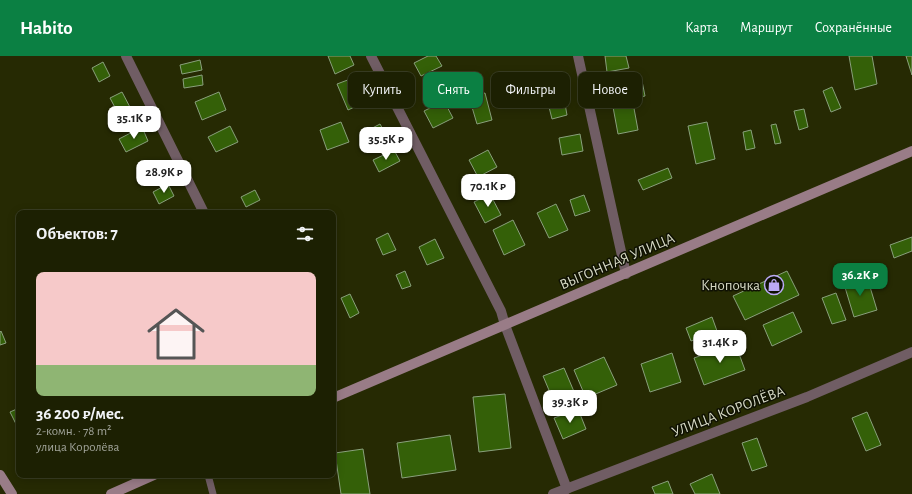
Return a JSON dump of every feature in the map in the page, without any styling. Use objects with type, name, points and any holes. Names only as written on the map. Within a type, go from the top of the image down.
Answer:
[{"type":"street","points":[[126,56],[203,210]]},
{"type":"street","points":[[371,56],[501,311],[505,326],[567,489]]},
{"type":"street","points":[[578,56],[626,274]]},
{"type":"street","name":"ВЫГОННАЯ УЛИЦА","points":[[336,397],[505,326],[912,151]]},
{"type":"street","name":"УЛИЦА КОРОЛЁВА","points":[[553,494],[807,397],[912,352]]},
{"type":"street","points":[[0,475],[12,494]]},
{"type":"street","points":[[111,494],[147,478]]},
{"type":"lane","points":[[209,478],[213,494]]},
{"type":"building","points":[[328,56],[350,56],[354,65],[335,74]]},
{"type":"building","points":[[428,56],[436,56],[442,66],[429,72],[423,72],[423,75],[421,76],[414,63]]},
{"type":"building","points":[[605,56],[626,56],[629,68],[607,72]]},
{"type":"building","points":[[849,56],[872,56],[877,84],[855,90]]},
{"type":"building","points":[[906,56],[912,56],[912,75]]},
{"type":"building","points":[[200,60],[202,70],[182,74],[180,65]]},
{"type":"building","points":[[103,62],[110,76],[99,82],[92,68]]},
{"type":"building","points":[[202,75],[203,85],[184,88],[183,79]]},
{"type":"building","points":[[348,80],[348,108],[352,108],[348,110],[337,84]]},
{"type":"building","points":[[642,81],[645,96],[642,97]]},
{"type":"building","points":[[832,87],[841,108],[831,112],[823,91]]},
{"type":"building","points":[[122,92],[132,111],[120,117],[110,98]]},
{"type":"building","points":[[219,92],[226,110],[202,120],[195,102]]},
{"type":"building","points":[[485,93],[492,120],[477,124],[472,108],[483,108],[483,94]]},
{"type":"building","points":[[430,108],[448,108],[453,118],[433,128],[424,111]]},
{"type":"building","points":[[549,108],[566,108],[567,115],[552,119]]},
{"type":"building","points":[[613,108],[634,108],[638,130],[618,134]]},
{"type":"building","points":[[804,109],[808,127],[799,130],[794,111]]},
{"type":"building","points":[[341,122],[349,142],[327,150],[320,130]]},
{"type":"building","points":[[707,122],[715,159],[696,164],[688,126]]},
{"type":"building","points":[[380,124],[388,138],[368,148],[361,134]]},
{"type":"building","points":[[776,124],[781,143],[775,144],[771,125]]},
{"type":"building","points":[[230,126],[238,142],[216,152],[208,137]]},
{"type":"building","points":[[142,127],[148,141],[126,152],[119,139]]},
{"type":"building","points":[[751,130],[755,148],[746,150],[743,132]]},
{"type":"building","points":[[580,134],[583,151],[562,155],[559,138]]},
{"type":"building","points":[[394,150],[400,161],[379,172],[373,160]]},
{"type":"building","points":[[488,150],[497,167],[478,177],[469,160]]},
{"type":"building","points":[[668,168],[672,178],[643,190],[638,180]]},
{"type":"building","points":[[168,184],[174,196],[159,204],[153,192]]},
{"type":"building","points":[[255,190],[260,200],[246,207],[241,197]]},
{"type":"building","points":[[490,194],[501,215],[485,223],[474,202]]},
{"type":"building","points":[[584,195],[590,211],[575,216],[570,200]]},
{"type":"building","points":[[556,204],[568,230],[549,238],[537,213]]},
{"type":"building","points":[[513,220],[525,245],[504,255],[493,230]]},
{"type":"building","points":[[388,233],[396,250],[383,255],[376,239]]},
{"type":"building","points":[[912,237],[912,251],[894,258],[890,245]]},
{"type":"building","points":[[435,239],[444,258],[427,265],[419,247]]},
{"type":"building","points":[[405,271],[411,286],[402,289],[396,275]]},
{"type":"building","points":[[787,271],[799,295],[745,320],[733,296]]},
{"type":"building","points":[[867,277],[877,310],[854,317],[844,284]]},
{"type":"building","points":[[836,293],[846,320],[832,324],[822,298]]},
{"type":"building","points":[[350,294],[359,313],[350,318],[341,298]]},
{"type":"building","points":[[793,312],[802,332],[772,346],[763,325]]},
{"type":"building","points":[[712,317],[717,331],[691,341],[686,328]]},
{"type":"building","points":[[1,331],[6,343],[0,345],[0,332]]},
{"type":"building","points":[[735,343],[745,370],[704,385],[694,358]]},
{"type":"building","points":[[672,353],[681,382],[650,392],[641,364]]},
{"type":"building","points":[[604,357],[617,385],[586,398],[574,370]]},
{"type":"building","points":[[564,368],[575,394],[554,402],[543,376]]},
{"type":"building","points":[[505,394],[511,448],[479,452],[473,397]]},
{"type":"building","points":[[16,409],[16,424],[10,412]]},
{"type":"building","points":[[578,409],[586,429],[563,439],[554,418]]},
{"type":"building","points":[[867,412],[881,445],[866,451],[852,418]]},
{"type":"building","points":[[450,435],[456,470],[402,478],[397,443]]},
{"type":"building","points":[[757,438],[767,466],[752,471],[742,443]]},
{"type":"building","points":[[363,449],[370,494],[341,494],[336,453]]},
{"type":"building","points":[[712,474],[720,494],[695,494],[690,484]]},
{"type":"building","points":[[668,481],[673,494],[655,494],[652,487]]},
{"type":"place","name":"Кнопочка","points":[[774,285]]}]
